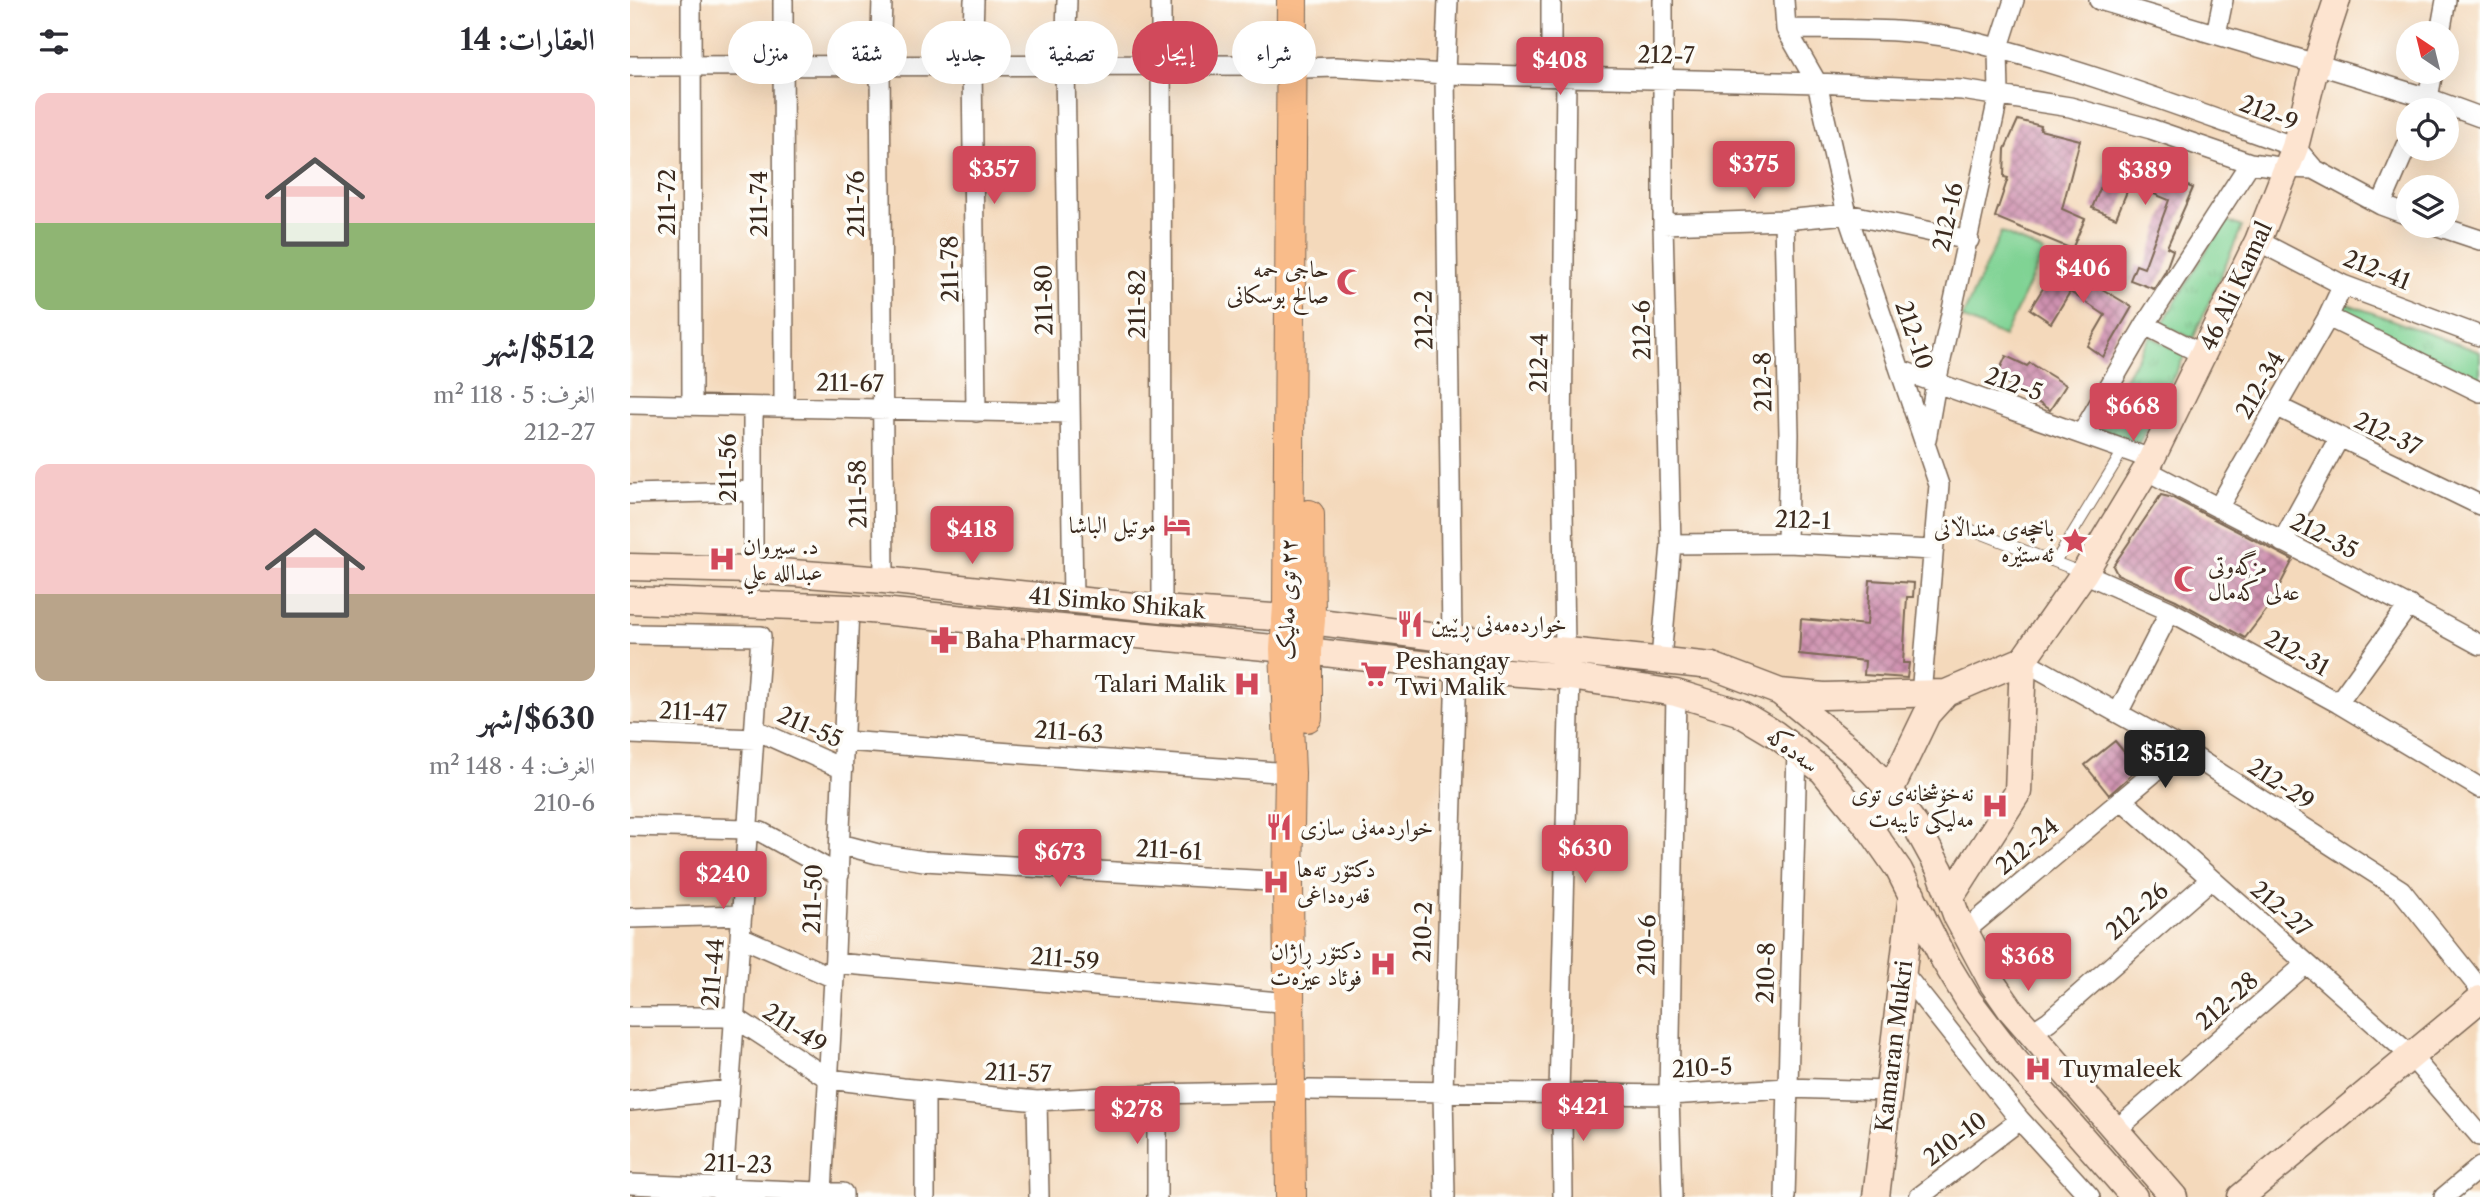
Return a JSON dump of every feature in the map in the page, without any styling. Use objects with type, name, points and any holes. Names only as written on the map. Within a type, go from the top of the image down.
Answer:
[{"type":"main road","name":"٢٢ توی مەلیک","points":[[1292,0],[1294,21]]},
{"type":"main road","name":"٢٢ توی مەلیک","points":[[1302,21],[1304,0]]},
{"type":"main road","name":"46 Ali Kamal","points":[[2023,660],[2084,573],[2149,465],[2204,355],[2258,241],[2291,158],[2316,64],[2337,0]]},
{"type":"main road","name":"٢٢ توی مەلیک","points":[[1299,84],[1299,619],[1290,773],[1288,882],[1290,1003],[1308,1197]]},
{"type":"main road","name":"41 Simko Shikak","points":[[630,567],[753,570],[884,580],[1162,609],[1299,619],[1452,639],[1712,666],[1780,692]]},
{"type":"main road","points":[[664,601],[667,568]]},
{"type":"main road","name":"41 Simko Shikak","points":[[630,600],[849,608],[1296,650]]},
{"type":"main road","name":"٢٢ توی مەلیک","points":[[1291,1197],[1300,1091],[1296,650]]},
{"type":"main road","name":"سەدەکە","points":[[1296,650],[1456,668],[1570,677],[1676,693],[1738,712],[1775,734],[1823,771],[1871,830],[1899,870],[1944,960],[1969,1001],[2011,1056],[2134,1197]]},
{"type":"main road","points":[[1780,692],[1824,696],[1934,694],[2023,660],[2018,792],[1950,898]]},
{"type":"main road","points":[[1780,692],[1859,757],[1889,789],[1940,870],[1965,931],[1993,984],[2031,1033],[2174,1197]]},
{"type":"main road","points":[[1871,830],[1934,694]]},
{"type":"main road","name":"Kamaran Mukri","points":[[1876,1197],[1912,894]]},
{"type":"main road","points":[[2241,1197],[2480,999]]},
{"type":"street","name":"211-72","points":[[691,0],[692,405]]},
{"type":"street","name":"211-74","points":[[783,0],[783,21]]},
{"type":"street","name":"211-76","points":[[881,21],[882,0]]},
{"type":"street","name":"211-78","points":[[973,21],[974,0]]},
{"type":"street","name":"211-80","points":[[1066,21],[1067,0]]},
{"type":"street","name":"211-82","points":[[1161,0],[1161,21]]},
{"type":"street","name":"212-2","points":[[1448,0],[1445,74],[1452,639]]},
{"type":"street","name":"212-4","points":[[1551,0],[1558,77],[1565,649]]},
{"type":"street","name":"212-6","points":[[1661,659],[1671,544],[1662,0]]},
{"type":"street","name":"212-10","points":[[1784,0],[1786,29],[1817,83],[1847,214],[1939,485],[1933,550],[1934,694]]},
{"type":"street","name":"212-16","points":[[1925,444],[1999,94],[1998,50],[2014,0]]},
{"type":"street","points":[[2099,0],[2316,64],[2409,98]]},
{"type":"street","points":[[2216,34],[2223,0]]},
{"type":"street","points":[[2442,21],[2446,0]]},
{"type":"street","name":"212-9","points":[[1786,29],[1914,33],[1976,43],[2059,64],[2291,158],[2381,205]]},
{"type":"street","name":"212-7","points":[[630,66],[728,66]]},
{"type":"street","name":"212-7","points":[[1316,66],[1445,74],[1817,83]]},
{"type":"street","name":"212-9","points":[[1817,83],[1999,94],[2070,107],[2151,129],[2250,163],[2291,158]]},
{"type":"street","name":"211-74","points":[[782,84],[784,407]]},
{"type":"street","name":"211-76","points":[[880,84],[882,408]]},
{"type":"street","name":"211-78","points":[[972,84],[976,412]]},
{"type":"street","name":"211-80","points":[[1065,84],[1073,600]]},
{"type":"street","name":"211-82","points":[[1161,84],[1162,609]]},
{"type":"street","points":[[2459,112],[2480,117]]},
{"type":"street","points":[[2396,211],[2381,205],[2400,161]]},
{"type":"street","points":[[2082,433],[2145,325],[2250,163]]},
{"type":"street","points":[[1664,224],[1847,214],[1969,240]]},
{"type":"street","name":"212-8","points":[[1784,219],[1788,407],[1787,543]]},
{"type":"street","points":[[2459,233],[2480,240]]},
{"type":"street","name":"212-41","points":[[2258,241],[2343,285],[2480,335]]},
{"type":"street","name":"212-34","points":[[2218,508],[2328,317],[2343,285]]},
{"type":"street","points":[[2328,317],[2480,392]]},
{"type":"street","points":[[2145,325],[2204,355]]},
{"type":"street","name":"212-5","points":[[1900,370],[2124,449],[2149,465]]},
{"type":"street","name":"211-67","points":[[630,404],[1070,412]]},
{"type":"street","name":"212-37","points":[[2276,406],[2480,505]]},
{"type":"street","name":"211-56","points":[[753,408],[753,570]]},
{"type":"street","name":"211-58","points":[[882,408],[884,580]]},
{"type":"street","points":[[2282,542],[2339,438]]},
{"type":"street","name":"212-35","points":[[2149,465],[2218,508],[2409,605],[2480,645]]},
{"type":"street","points":[[630,494],[752,491]]},
{"type":"street","name":"212-1","points":[[1671,544],[1787,543],[1933,550]]},
{"type":"street","name":"212-31","points":[[2084,573],[2169,611],[2338,703],[2480,788]]},
{"type":"street","points":[[2338,703],[2409,605]]},
{"type":"street","name":"211-50","points":[[822,1192],[835,971],[849,608]]},
{"type":"street","points":[[2118,713],[2169,611]]},
{"type":"street","name":"211-44","points":[[630,634],[761,636],[722,1192]]},
{"type":"street","name":"212-29","points":[[2023,660],[2182,749],[2400,890],[2480,989]]},
{"type":"street","name":"210-2","points":[[1446,1197],[1443,1091],[1456,668]]},
{"type":"street","points":[[1563,1197],[1559,1092],[1570,677]]},
{"type":"street","name":"210-6","points":[[1672,1197],[1669,1095],[1676,693]]},
{"type":"street","name":"211-47","points":[[630,734],[755,734]]},
{"type":"street","name":"211-55","points":[[755,734],[844,769]]},
{"type":"street","name":"211-63","points":[[845,741],[1290,773]]},
{"type":"street","name":"212-24","points":[[1965,931],[2182,749]]},
{"type":"street","name":"210-8","points":[[1785,1197],[1797,750]]},
{"type":"street","name":"212-27","points":[[2122,800],[2410,1055],[2480,1136]]},
{"type":"street","points":[[630,826],[748,829],[761,832],[839,875]]},
{"type":"street","name":"211-61","points":[[840,844],[878,854],[924,861],[1288,882]]},
{"type":"street","name":"212-26","points":[[2031,1033],[2049,1021],[2210,880]]},
{"type":"street","points":[[630,918],[743,915]]},
{"type":"street","name":"211-59","points":[[741,937],[835,971],[1290,1003]]},
{"type":"street","name":"212-28","points":[[2116,1130],[2306,964]]},
{"type":"street","points":[[1904,974],[2020,1121],[2090,1197]]},
{"type":"street","points":[[630,1017],[734,1017]]},
{"type":"street","name":"211-49","points":[[734,1017],[829,1079]]},
{"type":"street","name":"211-57","points":[[829,1079],[1037,1101],[1157,1094],[1300,1091]]},
{"type":"street","name":"210-5","points":[[1300,1091],[1669,1095],[1787,1088],[1888,1091]]},
{"type":"street","points":[[630,1101],[728,1090]]},
{"type":"street","points":[[925,1090],[925,1197]]},
{"type":"street","points":[[1157,1094],[1157,1197]]},
{"type":"street","points":[[1037,1101],[1039,1197]]},
{"type":"street","name":"210-10","points":[[1919,1197],[2020,1121]]},
{"type":"street","points":[[2444,1197],[2480,1167]]},
{"type":"street","name":"211-23","points":[[630,1184],[722,1192],[822,1192],[843,1195]]},
{"type":"lane","points":[[2055,562],[2124,449]]},
{"type":"lane","points":[[1972,530],[2084,573]]},
{"type":"green space","points":[[2225,220],[2242,227],[2193,339],[2162,324]]},
{"type":"green space","points":[[2001,232],[2044,252],[2004,337],[1962,318]]},
{"type":"green space","points":[[2345,303],[2480,352],[2480,381],[2341,314]]},
{"type":"green space","points":[[2150,336],[2185,355],[2139,443],[2096,427]]},
{"type":"building","points":[[2018,120],[2041,126],[2040,130],[2080,140],[2062,209],[2085,219],[2072,249],[1995,217],[2008,178],[2004,177],[2005,149]]},
{"type":"building","points":[[2122,152],[2171,172],[2168,178],[2193,188],[2167,247],[2173,250],[2165,272],[2154,289],[2130,280],[2136,265],[2144,268],[2169,200],[2130,184],[2116,218],[2092,208],[2114,154],[2121,156]]},
{"type":"building","points":[[2059,263],[2132,307],[2103,357],[2087,346],[2105,315],[2070,292],[2051,323],[2030,309]]},
{"type":"building","points":[[2006,356],[2027,366],[2030,363],[2066,385],[2050,410],[2012,386],[1995,380]]},
{"type":"building","points":[[2161,495],[2173,498],[2293,560],[2268,608],[2245,638],[2176,600],[2117,574],[2113,566]]},
{"type":"building","points":[[1870,580],[1914,583],[1913,597],[1907,597],[1903,663],[1909,663],[1907,678],[1864,675],[1865,661],[1799,654],[1801,619],[1867,625]]},
{"type":"building","points":[[2115,741],[2138,769],[2109,795],[2085,765]]},
{"type":"place","name":"حاجی حمه صالح بوسکانی","points":[[1350,282]]},
{"type":"place","name":"موتيل الباشا","points":[[1177,525]]},
{"type":"place","name":"باخچەی منداڵانی ئەستێرە","points":[[2075,541]]},
{"type":"place","name":"د. سيروان عبدالله علي","points":[[722,559]]},
{"type":"place","name":"مزگەوتی عەلی کەمال","points":[[2187,579]]},
{"type":"place","name":"خواردە‌مە‌نی ڕێبین","points":[[1410,624]]},
{"type":"place","name":"Baha Pharmacy","points":[[944,640]]},
{"type":"place","name":"Peshangay Twi Malik","points":[[1374,674]]},
{"type":"place","name":"Talari Malik","points":[[1247,684]]},
{"type":"place","name":"نەخۆشخانەی توی مەلیكی تایبەت","points":[[1995,806]]},
{"type":"place","name":"خواردمەنی سازی","points":[[1279,827]]},
{"type":"place","name":"دکتۆر تەها قەرەداغی","points":[[1276,882]]},
{"type":"place","name":"دکتۆر ڕاژان فوئاد عیزەت","points":[[1383,964]]},
{"type":"place","name":"Tuymaleek","points":[[2038,1069]]}]
